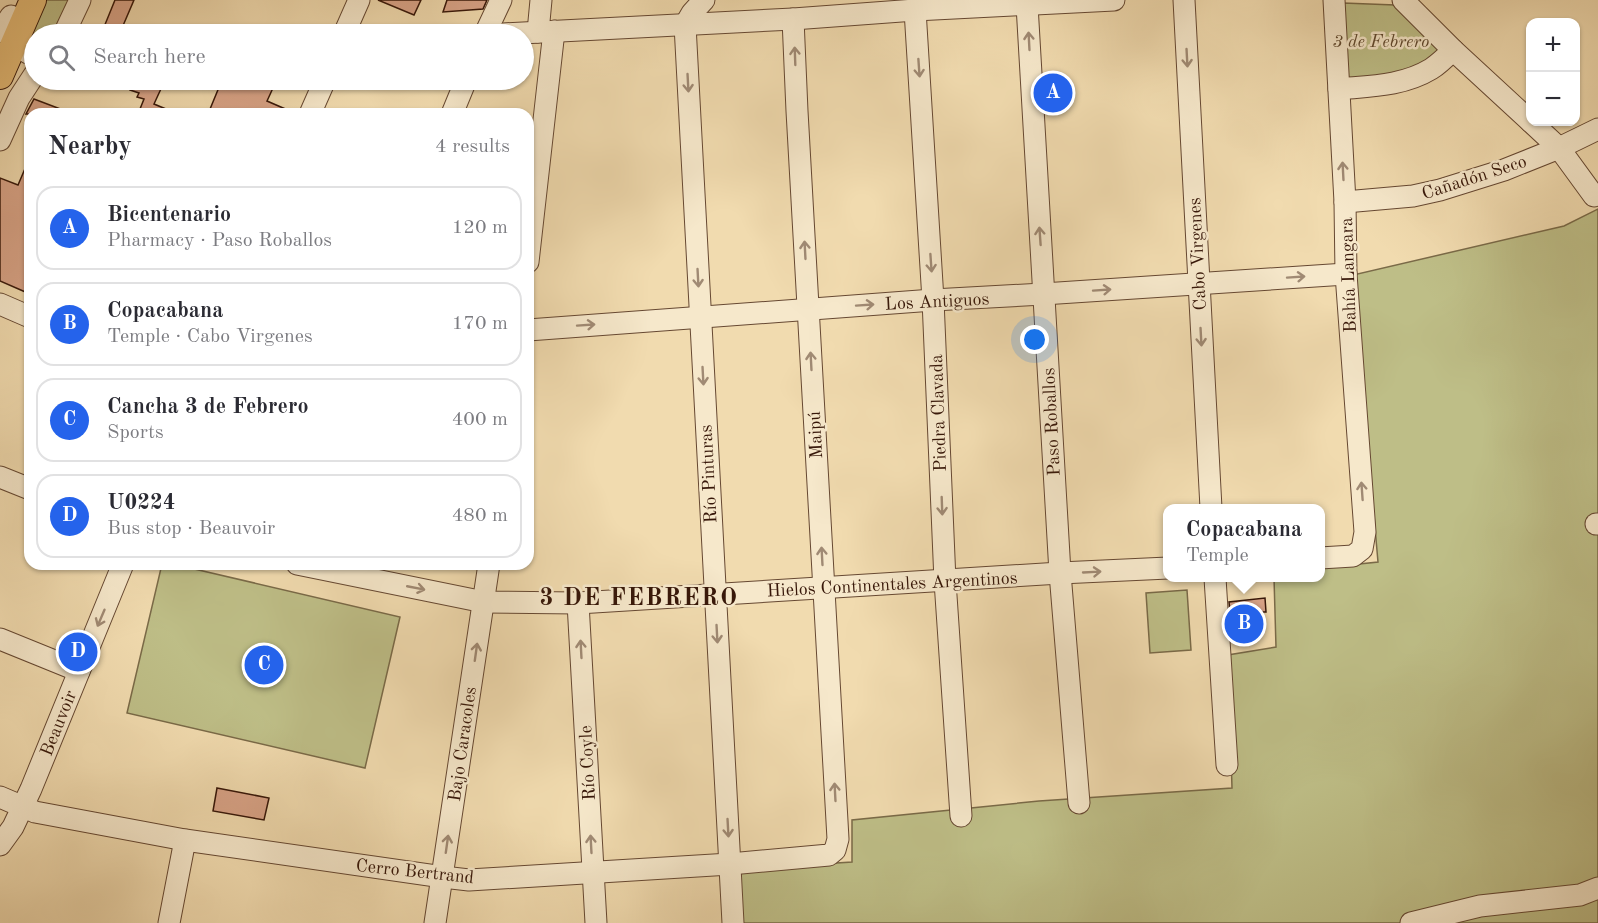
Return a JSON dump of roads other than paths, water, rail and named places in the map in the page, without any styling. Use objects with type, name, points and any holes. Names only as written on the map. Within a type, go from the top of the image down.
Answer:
[{"type":"main road","points":[[0,41],[13,19],[33,0]]},
{"type":"main road","points":[[0,75],[13,19]]},
{"type":"street","points":[[69,24],[80,0]]},
{"type":"street","points":[[348,24],[359,0]]},
{"type":"street","points":[[489,24],[501,0]]},
{"type":"street","points":[[534,185],[546,32],[541,0]]},
{"type":"street","points":[[685,25],[704,0]]},
{"type":"street","points":[[534,33],[1114,0]]},
{"type":"street","name":"Cabo Virgenes","points":[[1184,0],[1211,504]]},
{"type":"street","name":"Bahía Langara","points":[[1325,558],[1353,556],[1362,549],[1365,532],[1346,274],[1345,202],[1334,0]]},
{"type":"street","points":[[1403,0],[1453,51],[1526,117]]},
{"type":"street","name":"Paso Roballos","points":[[1041,3],[1043,294],[1060,573],[1079,803]]},
{"type":"street","name":"Piedra Clavada","points":[[915,10],[933,300],[945,581],[962,816]]},
{"type":"street","points":[[13,19],[19,47],[24,50]]},
{"type":"street","name":"Maipú","points":[[794,19],[838,839],[835,850]]},
{"type":"street","name":"Río Pinturas","points":[[685,25],[733,923]]},
{"type":"street","points":[[1339,89],[1378,86],[1406,80],[1433,68],[1453,51]]},
{"type":"street","points":[[0,75],[11,63],[24,64]]},
{"type":"street","points":[[0,140],[24,90]]},
{"type":"street","points":[[313,108],[321,90]]},
{"type":"street","points":[[454,108],[462,90]]},
{"type":"street","points":[[1536,126],[1559,148],[1594,196]]},
{"type":"street","name":"Cañadón Seco","points":[[1345,202],[1413,196],[1440,190],[1504,170],[1559,148],[1598,129]]},
{"type":"street","name":"Los Antiguos","points":[[534,330],[933,300],[1346,274]]},
{"type":"street","points":[[0,304],[24,314]]},
{"type":"street","points":[[0,477],[24,487]]},
{"type":"street","name":"Hielos Continentales Argentinos","points":[[327,570],[484,602],[578,603],[1163,568]]},
{"type":"street","name":"Beauvoir","points":[[0,845],[22,807],[121,570]]},
{"type":"street","name":"Bajo Caracoles","points":[[435,923],[488,570]]},
{"type":"street","points":[[1215,582],[1227,765]]},
{"type":"street","name":"Río Coyle","points":[[578,603],[596,923]]},
{"type":"street","points":[[0,639],[79,671]]},
{"type":"street","name":"Cerro Bertrand","points":[[0,797],[35,812],[185,840],[469,880],[730,864],[829,855],[835,850]]},
{"type":"street","points":[[169,923],[185,840]]},
{"type":"street","points":[[1411,923],[1480,906],[1580,895],[1598,888]]},
{"type":"place","name":"Bicentenario","points":[[1053,93]]},
{"type":"place","name":"Copacabana","points":[[1244,624]]},
{"type":"place","name":"U0224","points":[[78,652]]},
{"type":"place","name":"Cancha 3 de Febrero","points":[[264,665]]},
{"type":"district","name":"3 DE FEBRERO","points":[[639,597]]},
{"type":"park label","name":"3 de Febrero","points":[[1381,41]]}]
